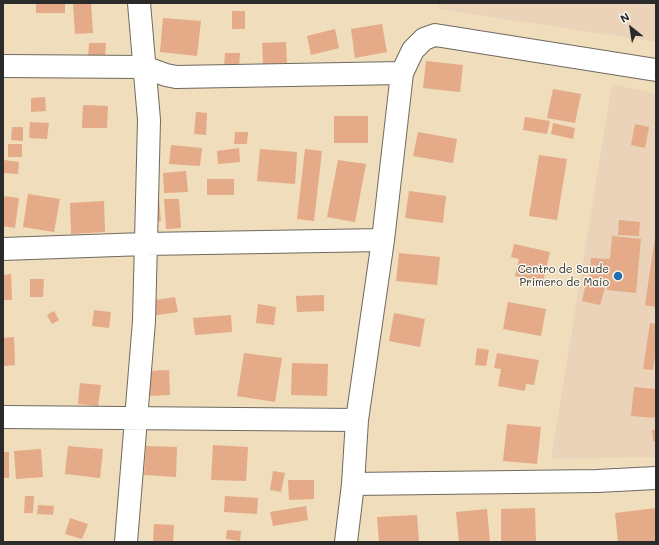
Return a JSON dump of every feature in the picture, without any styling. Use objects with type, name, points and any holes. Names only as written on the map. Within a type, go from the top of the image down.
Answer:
[{"type":"street","points":[[126,542],[144,321],[149,120],[148,91],[144,67],[139,3]]},
{"type":"street","points":[[346,542],[353,484],[357,420],[383,240],[402,73],[413,50],[424,39],[435,35],[656,70]]},
{"type":"street","points":[[3,66],[144,67],[166,75],[176,76],[402,73]]},
{"type":"street","points":[[3,249],[145,244],[383,240]]},
{"type":"street","points":[[3,417],[357,420]]},
{"type":"street","points":[[353,484],[597,481],[656,478]]},
{"type":"shaded area","points":[[439,3],[656,3],[656,42],[439,9]]},
{"type":"shaded area","name":"Centro de Saude Primero de Maio","points":[[612,84],[656,94],[656,457],[551,459]]},
{"type":"building","points":[[36,3],[65,3],[65,13],[36,13]]},
{"type":"building","points":[[73,3],[91,3],[93,33],[75,34]]},
{"type":"building","points":[[232,11],[245,11],[245,29],[232,29]]},
{"type":"building","points":[[163,18],[201,21],[197,56],[160,52]]},
{"type":"building","points":[[382,24],[387,52],[355,58],[351,29]]},
{"type":"building","points":[[335,29],[339,48],[311,55],[307,36]]},
{"type":"building","points":[[286,42],[287,63],[263,64],[262,43]]},
{"type":"building","points":[[89,43],[106,43],[105,59],[88,59]]},
{"type":"building","points":[[225,53],[240,53],[239,68],[224,67]]},
{"type":"building","points":[[426,61],[463,65],[460,92],[423,88]]},
{"type":"building","points":[[553,89],[581,94],[575,123],[547,118]]},
{"type":"building","points":[[45,97],[46,111],[31,112],[31,98]]},
{"type":"building","points":[[83,105],[108,106],[107,128],[82,128]]},
{"type":"building","points":[[196,112],[207,113],[206,135],[194,134]]},
{"type":"building","points":[[334,116],[368,116],[368,143],[334,143]]},
{"type":"building","points":[[525,117],[550,121],[547,134],[523,130]]},
{"type":"building","points":[[30,122],[49,123],[47,139],[29,138]]},
{"type":"building","points":[[553,123],[575,128],[573,139],[551,134]]},
{"type":"building","points":[[635,124],[649,127],[645,148],[631,145]]},
{"type":"building","points":[[12,127],[23,127],[23,141],[11,140]]},
{"type":"building","points":[[235,132],[248,132],[247,144],[234,144]]},
{"type":"building","points":[[418,132],[457,139],[453,163],[413,156]]},
{"type":"building","points":[[8,144],[22,144],[22,157],[8,157]]},
{"type":"building","points":[[171,145],[202,148],[200,166],[169,164]]},
{"type":"building","points":[[239,148],[240,162],[218,164],[217,151]]},
{"type":"building","points":[[260,149],[297,152],[295,184],[257,181]]},
{"type":"building","points":[[305,149],[322,151],[314,221],[297,219]]},
{"type":"building","points":[[539,155],[567,159],[557,220],[529,216]]},
{"type":"building","points":[[4,160],[19,162],[18,174],[3,173]]},
{"type":"building","points":[[338,160],[366,164],[355,222],[327,217]]},
{"type":"building","points":[[186,171],[188,192],[164,193],[163,173]]},
{"type":"building","points":[[207,179],[234,179],[234,195],[207,195]]},
{"type":"building","points":[[409,191],[446,196],[443,223],[405,218]]},
{"type":"building","points":[[28,194],[60,199],[54,232],[23,227]]},
{"type":"building","points":[[3,196],[19,198],[15,228],[3,226]]},
{"type":"building","points":[[159,199],[161,221],[150,222],[149,200]]},
{"type":"building","points":[[164,199],[179,199],[181,228],[166,229]]},
{"type":"building","points":[[104,201],[105,232],[71,234],[70,203]]},
{"type":"building","points":[[619,220],[640,222],[639,236],[618,235]]},
{"type":"building","points":[[612,236],[641,239],[636,293],[607,290],[607,283],[589,282],[591,258],[610,259]]},
{"type":"building","points":[[656,237],[656,307],[645,305]]},
{"type":"building","points":[[514,244],[550,252],[543,282],[515,276],[519,259],[511,257]]},
{"type":"building","points":[[399,253],[440,257],[437,285],[396,281]]},
{"type":"building","points":[[11,274],[12,300],[3,300],[3,275]]},
{"type":"building","points":[[30,279],[44,279],[43,297],[30,297]]},
{"type":"building","points":[[586,283],[605,288],[600,305],[582,301]]},
{"type":"building","points":[[324,295],[324,311],[297,312],[296,296]]},
{"type":"building","points":[[175,297],[178,312],[152,316],[150,301]]},
{"type":"building","points":[[508,302],[546,309],[541,336],[503,329]]},
{"type":"building","points":[[258,304],[276,307],[274,325],[256,323]]},
{"type":"building","points":[[94,310],[111,312],[109,328],[92,326]]},
{"type":"building","points":[[54,311],[59,320],[52,324],[47,315]]},
{"type":"building","points":[[394,313],[425,319],[420,347],[389,341]]},
{"type":"building","points":[[231,315],[232,332],[195,335],[193,318]]},
{"type":"building","points":[[650,323],[656,324],[656,351],[653,370],[643,369]]},
{"type":"building","points":[[14,337],[15,365],[3,366],[3,338]]},
{"type":"building","points":[[477,348],[489,350],[486,366],[475,365]]},
{"type":"building","points":[[244,353],[282,358],[275,402],[237,396]]},
{"type":"building","points":[[497,353],[539,360],[534,385],[526,384],[525,391],[498,386],[501,369],[494,368]]},
{"type":"building","points":[[292,363],[328,364],[327,396],[291,395]]},
{"type":"building","points":[[169,370],[170,395],[147,396],[146,371]]},
{"type":"building","points":[[80,383],[101,385],[98,406],[78,404]]},
{"type":"building","points":[[634,387],[656,389],[656,418],[631,416]]},
{"type":"building","points":[[507,424],[541,427],[537,464],[503,461]]},
{"type":"building","points":[[652,430],[656,430],[656,441],[653,441]]},
{"type":"building","points":[[213,445],[248,447],[246,481],[211,480]]},
{"type":"building","points":[[68,446],[103,449],[100,478],[65,474]]},
{"type":"building","points":[[146,446],[177,447],[176,477],[144,475]]},
{"type":"building","points":[[41,449],[43,477],[16,479],[14,451]]},
{"type":"building","points":[[3,452],[9,452],[9,478],[3,478]]},
{"type":"building","points":[[273,471],[285,473],[281,492],[270,490]]},
{"type":"building","points":[[288,480],[314,480],[314,499],[289,500]]},
{"type":"building","points":[[25,496],[34,496],[33,513],[24,513]]},
{"type":"building","points":[[225,496],[258,498],[257,514],[224,512]]},
{"type":"building","points":[[38,505],[54,506],[53,515],[37,514]]},
{"type":"building","points":[[306,506],[308,520],[273,526],[270,512]]},
{"type":"building","points":[[535,508],[536,542],[501,542],[501,509]]},
{"type":"building","points":[[656,508],[656,542],[618,542],[615,513]]},
{"type":"building","points":[[487,509],[490,542],[459,542],[456,512]]},
{"type":"building","points":[[417,515],[419,542],[379,542],[377,517]]},
{"type":"building","points":[[70,518],[88,524],[82,539],[65,534]]},
{"type":"building","points":[[154,524],[174,525],[173,542],[153,542]]},
{"type":"building","points":[[227,530],[241,531],[240,541],[226,539]]},
{"type":"place","name":"Centro de Saude Primero de Maio","points":[[618,276]]}]
